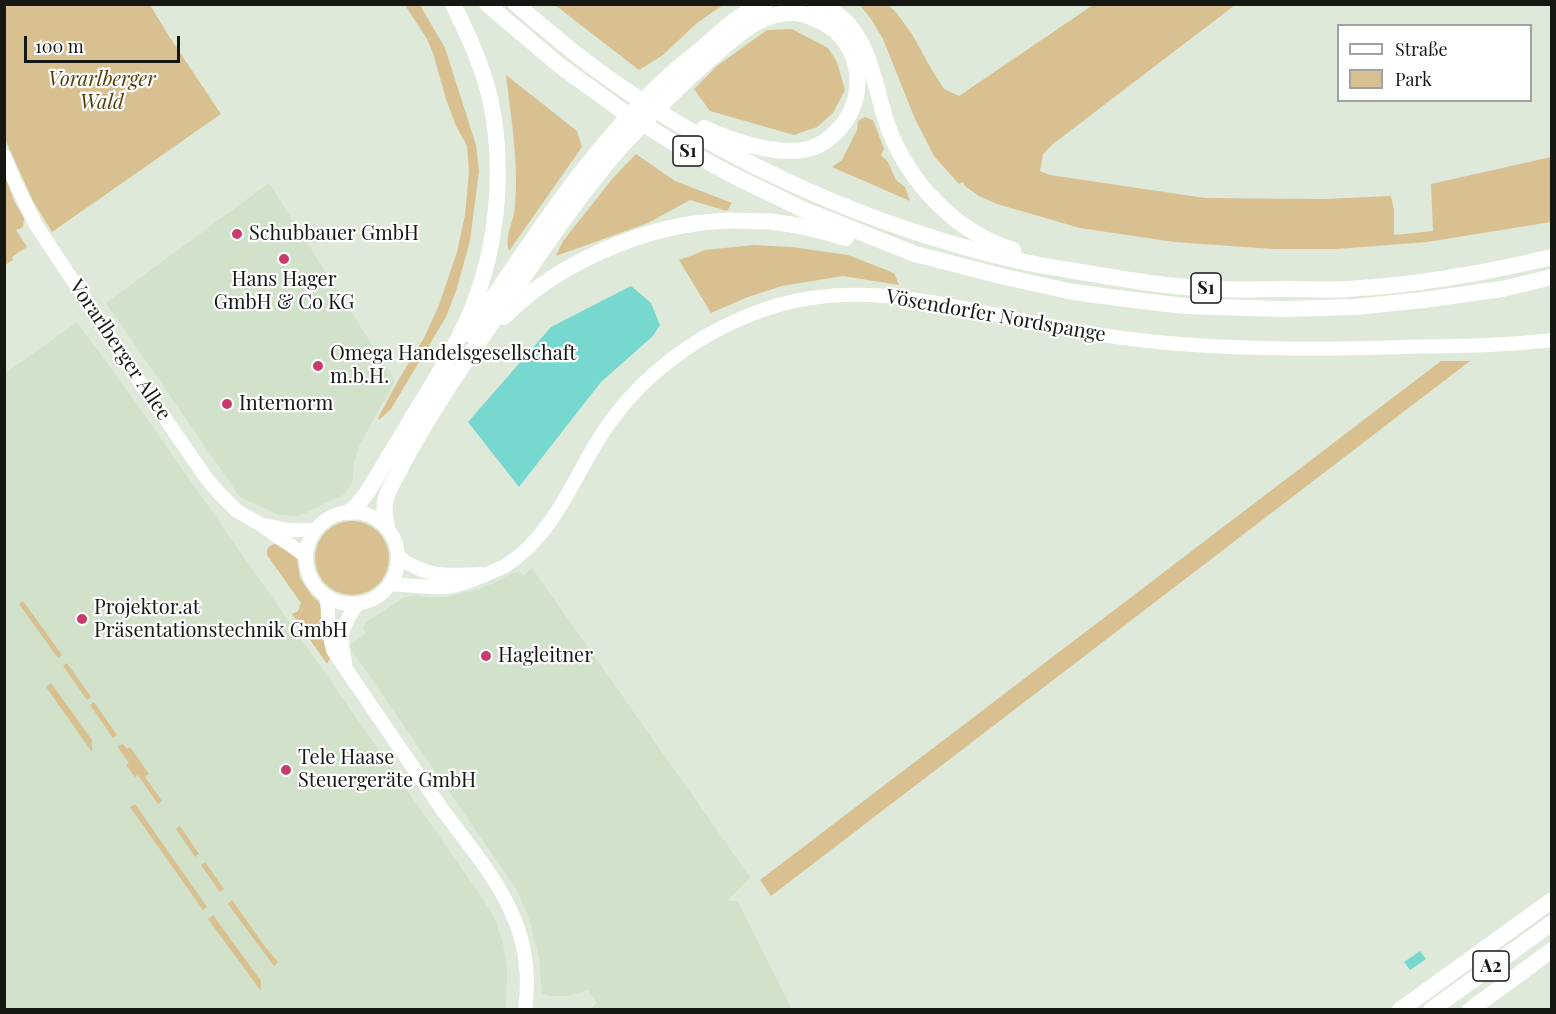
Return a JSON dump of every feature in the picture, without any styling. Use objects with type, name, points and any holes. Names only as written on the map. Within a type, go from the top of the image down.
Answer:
[{"type":"highway","points":[[350,512],[367,495],[437,378],[471,310],[484,275],[494,232],[498,186],[496,141],[490,98],[476,52],[453,4]]},
{"type":"highway","name":"S1","points":[[487,4],[559,65],[621,110],[682,148],[802,209],[915,254],[1005,277],[1073,291],[1184,306],[1283,309],[1355,307],[1502,289],[1551,277]]},
{"type":"highway","name":"S1","points":[[516,4],[571,51],[621,87],[692,132],[746,161],[812,193],[869,216],[943,241],[1007,258],[1147,284],[1221,290],[1347,289],[1419,282],[1498,270],[1551,258]]},
{"type":"highway","points":[[437,378],[565,195],[735,20],[764,4]]},
{"type":"highway","points":[[815,4],[844,20],[860,39],[870,60],[888,125],[914,175],[932,198],[956,221],[984,238],[1067,270]]},
{"type":"highway","points":[[667,116],[687,119],[717,134],[757,146],[785,152],[806,150],[826,142],[843,127],[854,108],[858,85],[856,64],[848,46],[834,30],[817,19],[796,13],[777,15],[759,21],[675,80]]},
{"type":"highway","points":[[387,527],[385,502],[390,487],[411,448],[447,390],[576,204],[613,146]]},
{"type":"highway","points":[[478,344],[508,312],[544,283],[585,259],[629,240],[673,227],[720,221],[774,222],[822,231],[867,244],[915,254]]},
{"type":"highway","points":[[1400,1010],[1551,900]]},
{"type":"highway","name":"A2","points":[[1431,1010],[1551,923]]},
{"type":"highway","name":"A2","points":[[1470,1010],[1551,950]]},
{"type":"main road","name":"Vorarlberger Allee","points":[[4,156],[36,225],[142,385],[218,492],[237,511],[306,556]]},
{"type":"main road","name":"Vösendorfer Nordspange","points":[[390,584],[447,587],[466,584],[506,566],[533,543],[551,520],[606,428],[628,399],[653,374],[687,347],[723,327],[757,312],[788,303],[833,296],[883,295],[932,302],[1100,335],[1185,345],[1263,349],[1496,345],[1551,340]]},
{"type":"main road","points":[[350,512],[366,514],[387,527],[396,542],[398,557],[396,572],[390,584],[380,595],[357,604],[339,602],[327,597],[315,586],[308,572],[306,556],[315,530],[324,521],[350,512]]},
{"type":"main road","name":"Vorarlberger Allee","points":[[260,524],[289,530],[315,530]]},
{"type":"main road","name":"Vösendorfer Nordspange","points":[[398,557],[426,572],[446,575],[486,574]]},
{"type":"main road","points":[[327,597],[329,633],[333,650],[443,811],[499,888],[512,913],[526,963],[525,1008]]},
{"type":"main road","points":[[346,670],[341,639],[345,622],[357,604]]},
{"type":"shaded area","points":[[269,183],[395,381],[360,444],[354,463],[352,483],[348,489],[343,495],[296,516],[279,515],[240,497],[106,303]]},
{"type":"shaded area","points":[[77,322],[483,899],[495,920],[503,943],[507,968],[506,1009],[5,1009],[4,374]]},
{"type":"shaded area","points":[[532,568],[750,877],[728,900],[738,902],[792,1009],[590,1009],[597,1003],[588,990],[567,996],[549,996],[542,993],[539,958],[530,921],[517,890],[349,646],[366,633],[363,628],[365,623],[403,598],[416,595],[446,597],[487,586],[518,572],[524,575]]},
{"type":"green space","name":"Vorarlberger Wald","points":[[5,4],[150,5],[221,114],[52,232],[33,201],[5,139]]},
{"type":"green space","points":[[405,5],[420,5],[445,48],[476,145],[479,171],[470,241],[446,317],[391,409],[379,420],[399,379],[424,338],[439,305],[457,252],[465,215],[469,172],[467,146],[456,126],[446,99],[433,53],[427,39]]},
{"type":"green space","points":[[555,5],[723,5],[697,23],[663,55],[639,70]]},
{"type":"green space","points":[[860,5],[888,5],[896,12],[912,34],[944,89],[959,96],[1093,5],[1235,5],[1053,144],[1043,154],[1040,171],[1050,175],[1205,198],[1323,199],[1391,196],[1394,210],[1394,235],[1433,231],[1431,184],[1551,157],[1551,222],[1427,242],[1337,249],[1273,249],[1174,242],[1080,228],[997,204],[979,196],[963,182],[959,184],[934,156],[915,119],[883,39]]},
{"type":"green space","points":[[792,29],[828,48],[837,62],[845,90],[833,113],[817,127],[794,135],[710,111],[694,89],[717,66],[767,30]]},
{"type":"green space","points":[[506,75],[577,131],[582,147],[509,251],[508,235],[515,206],[516,173]]},
{"type":"green space","points":[[865,117],[873,120],[884,149],[881,155],[888,162],[896,180],[905,187],[910,201],[832,167],[842,160],[857,130],[858,121]]},
{"type":"green space","points":[[636,154],[675,181],[732,203],[727,211],[690,200],[648,223],[556,256],[563,241],[613,178]]},
{"type":"green space","points":[[5,175],[14,201],[24,218],[23,227],[16,230],[27,247],[5,265]]},
{"type":"green space","points":[[753,245],[792,247],[848,255],[894,273],[899,285],[843,276],[782,286],[748,297],[711,313],[679,260],[705,250]]},
{"type":"green space","points":[[1441,361],[1470,361],[771,896],[760,880]]},
{"type":"green space","points":[[352,521],[366,524],[378,532],[386,544],[389,558],[386,572],[378,584],[366,592],[352,595],[338,592],[326,584],[318,572],[315,558],[318,544],[326,532],[338,524]]},
{"type":"green space","points":[[275,544],[293,554],[297,559],[300,578],[322,609],[330,657],[327,664],[292,614],[298,611],[301,603],[267,555],[268,548]]},
{"type":"green space","points":[[23,601],[62,655],[58,658],[19,604]]},
{"type":"green space","points":[[67,663],[91,697],[87,700],[63,666]]},
{"type":"green space","points":[[51,683],[92,740],[92,752],[46,687]]},
{"type":"green space","points":[[94,702],[117,735],[113,738],[90,705]]},
{"type":"green space","points":[[123,744],[127,749],[130,747],[149,774],[145,777],[162,801],[158,804],[138,775],[135,777],[126,765],[129,763],[117,746]]},
{"type":"green space","points":[[135,804],[207,907],[203,910],[130,807]]},
{"type":"green space","points":[[180,826],[199,854],[195,857],[176,829]]},
{"type":"green space","points":[[205,862],[224,889],[220,892],[201,865]]},
{"type":"green space","points":[[232,900],[278,962],[274,966],[228,904]]},
{"type":"green space","points":[[213,915],[261,981],[261,991],[208,919]]},
{"type":"water","points":[[631,286],[651,303],[660,325],[653,336],[601,382],[519,487],[468,422],[551,327]]},
{"type":"water","points":[[1420,951],[1426,959],[1410,970],[1404,962]]},
{"type":"place","name":"Schubbauer GmbH","points":[[237,234]]},
{"type":"place","name":"Hans Hager GmbH & Co KG","points":[[284,259]]},
{"type":"place","name":"Omega Handelsgesellschaft m.b.H.","points":[[318,366]]},
{"type":"place","name":"Internorm","points":[[227,404]]},
{"type":"place","name":"Projektor.at Präsentationstechnik GmbH","points":[[82,619]]},
{"type":"place","name":"Hagleitner","points":[[486,656]]},
{"type":"place","name":"Tele Haase Steuergeräte GmbH","points":[[286,770]]}]
